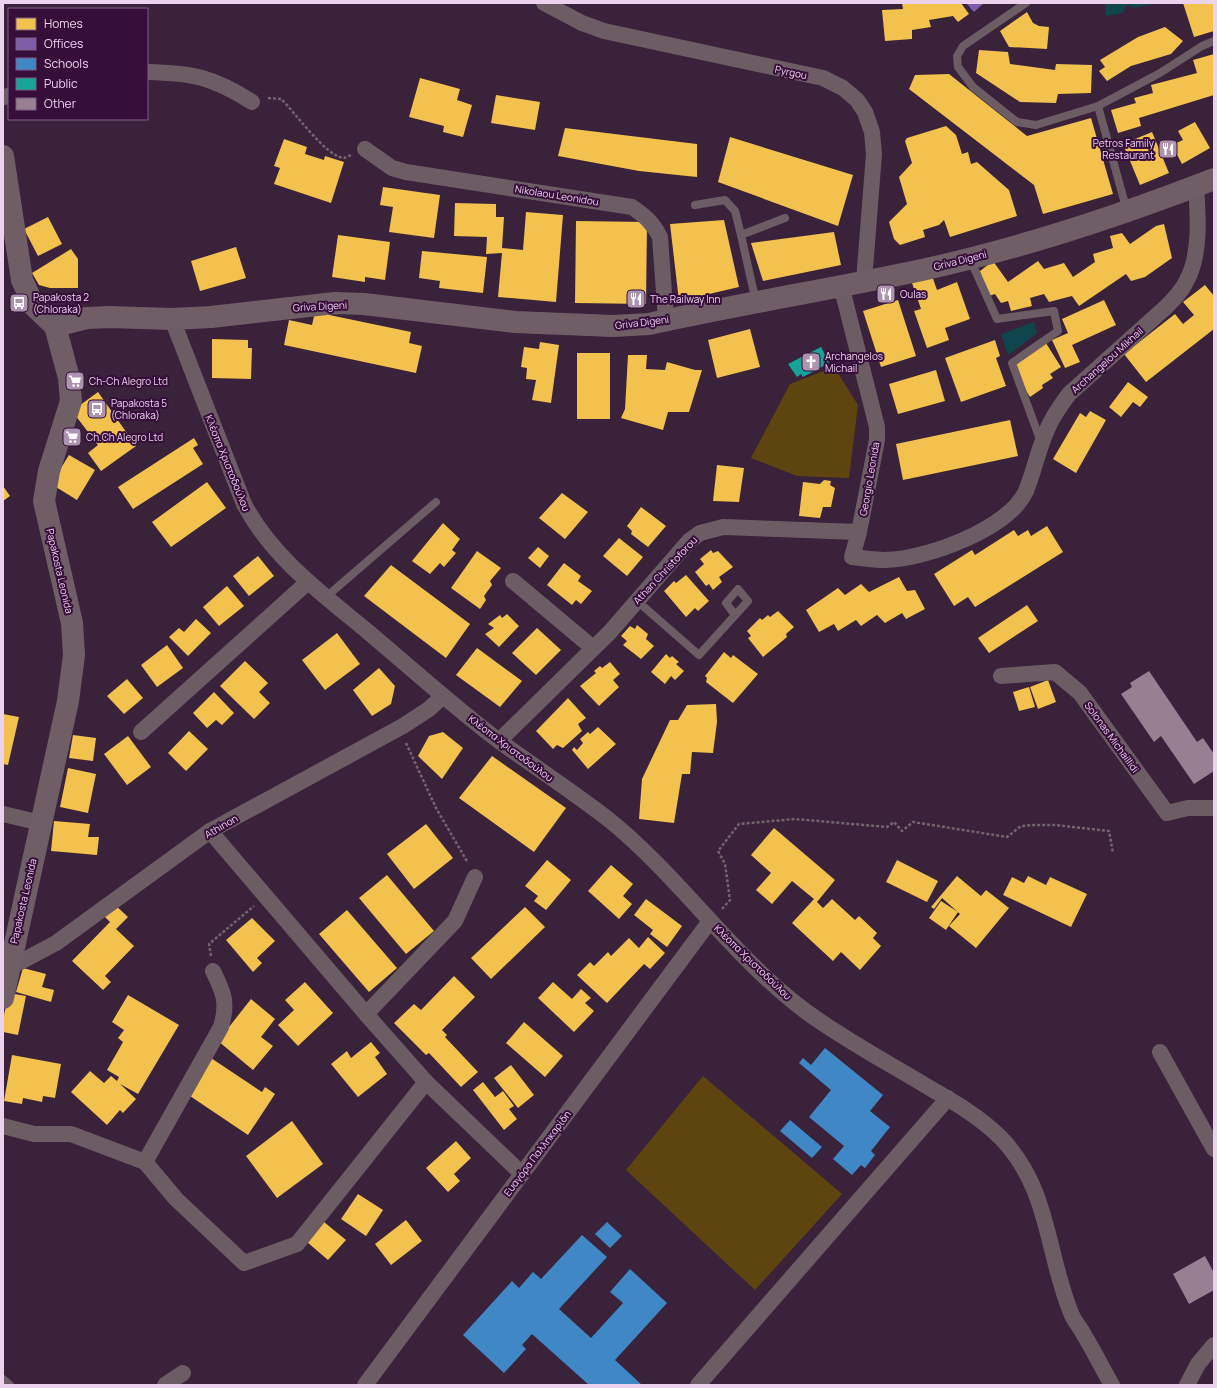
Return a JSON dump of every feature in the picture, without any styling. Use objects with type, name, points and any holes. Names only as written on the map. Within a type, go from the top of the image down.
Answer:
[{"type":"main road","points":[[3,156],[5,193],[22,280],[34,306],[55,326]]},
{"type":"main road","name":"Griva Digeni","points":[[55,326],[87,318],[109,316],[172,319],[211,317],[336,303],[364,304],[515,322],[582,326],[632,325],[666,320],[841,286],[969,258],[1056,235],[1127,212],[1205,182]]},
{"type":"main road","name":"Papakosta Leonida","points":[[3,998],[8,954],[68,701],[74,656],[72,623],[44,501],[49,471],[70,401],[69,378],[55,326]]},
{"type":"street","name":"Pyrgou","points":[[544,3],[582,23],[604,31],[823,78],[843,88],[857,100],[865,112],[872,132],[874,154],[864,281]]},
{"type":"street","points":[[148,72],[174,72],[204,77],[231,89],[252,102]]},
{"type":"street","name":"Nikolaou Leonidou","points":[[364,149],[392,168],[406,172],[632,207],[646,216],[655,227],[660,237],[666,320]]},
{"type":"street","name":"Archangelou Mikhail","points":[[859,532],[852,558],[885,560],[912,557],[968,537],[990,526],[1018,503],[1025,492],[1056,411],[1069,394],[1166,307],[1178,294],[1187,280],[1192,267],[1205,182]]},
{"type":"street","name":"Georgio Leonida","points":[[841,286],[877,427],[877,440],[859,532]]},
{"type":"street","name":"Κλέοπα Χριστοδούλου","points":[[172,319],[244,504],[254,524],[268,542],[308,582],[442,697],[499,741],[608,819],[637,845],[777,988],[805,1011],[837,1032],[975,1115],[1002,1139],[1025,1170],[1034,1186],[1044,1213],[1064,1294],[1072,1317],[1083,1333],[1112,1385]]},
{"type":"street","name":"Athan Christoforou","points":[[499,741],[593,648],[689,541],[700,533],[723,527],[859,532]]},
{"type":"street","points":[[513,581],[593,648]]},
{"type":"street","points":[[141,732],[308,582]]},
{"type":"street","name":"Solonas Michaillidi","points":[[1001,676],[1055,672],[1080,693],[1167,813],[1188,808],[1214,808]]},
{"type":"street","name":"Athinon","points":[[8,954],[56,943],[210,832],[399,728],[424,713],[442,697]]},
{"type":"street","points":[[3,814],[40,823]]},
{"type":"street","points":[[210,832],[426,1082],[522,1174]]},
{"type":"street","points":[[366,1014],[455,922],[475,877]]},
{"type":"street","name":"Ευαγόρα Παλληκαρίδη","points":[[365,1385],[710,921]]},
{"type":"street","points":[[145,1162],[221,1027],[225,1015],[225,1002],[223,991],[213,971]]},
{"type":"street","points":[[1160,1052],[1214,1149]]},
{"type":"street","points":[[3,1126],[34,1134],[71,1134],[145,1162],[176,1199],[244,1263],[297,1244],[426,1082]]},
{"type":"street","points":[[698,1385],[948,1098]]},
{"type":"street","points":[[1187,1385],[1198,1364],[1214,1345]]},
{"type":"street","points":[[165,1385],[183,1373]]},
{"type":"lane","points":[[1026,3],[963,46],[957,56],[958,67],[973,87],[1018,122],[1036,125],[1098,106],[1160,73],[1202,46],[1214,41]]},
{"type":"lane","points":[[1098,106],[1127,212]]},
{"type":"lane","points":[[695,205],[725,200],[735,211],[756,302]]},
{"type":"lane","points":[[741,236],[785,218]]},
{"type":"lane","points":[[969,258],[997,319],[1054,311],[1058,331],[1012,363],[1042,445]]},
{"type":"lane","points":[[326,597],[436,502]]},
{"type":"lane","points":[[636,600],[699,655],[734,615]]},
{"type":"lane","points":[[3,1379],[10,1385]]},
{"type":"path","points":[[252,102],[266,98],[281,99],[316,138],[340,158],[344,158],[364,149]]},
{"type":"path","points":[[399,728],[436,808],[475,877]]},
{"type":"path","points":[[710,921],[730,900],[725,864],[718,851],[739,824],[795,819],[887,827],[894,822],[902,831],[913,822],[1007,838],[1021,826],[1055,825],[1109,831],[1113,853]]},
{"type":"path","points":[[213,971],[209,944],[266,897]]},
{"type":"shaded area","points":[[1105,3],[1154,4],[1133,8],[1130,5],[1126,6],[1123,13],[1106,16]]},
{"type":"shaded area","points":[[1034,322],[1037,333],[1008,355],[1001,334]]},
{"type":"shaded area","points":[[834,367],[858,405],[849,478],[797,476],[751,458],[790,384]]},
{"type":"shaded area","points":[[703,1076],[842,1194],[755,1290],[626,1170]]},
{"type":"building: Homes","points":[[902,3],[961,3],[969,14],[958,22],[953,16],[929,20],[931,27],[912,30],[912,39],[885,41],[882,10],[903,9]]},
{"type":"building: Homes","points":[[1183,3],[1214,3],[1214,31],[1194,37]]},
{"type":"building: Homes","points":[[1027,12],[1033,23],[1039,26],[1049,27],[1047,49],[1009,47],[1000,31]]},
{"type":"building: Homes","points":[[1165,27],[1183,41],[1171,54],[1131,66],[1107,81],[1099,71],[1105,67],[1100,60],[1138,37]]},
{"type":"building: Homes","points":[[979,50],[1008,52],[1010,64],[1055,70],[1056,64],[1092,65],[1091,93],[1058,94],[1056,103],[1020,102],[976,73]]},
{"type":"building: Homes","points":[[1214,54],[1214,95],[1139,118],[1141,126],[1118,133],[1111,110],[1136,103],[1134,98],[1153,93],[1151,85],[1197,73],[1193,60]]},
{"type":"building: Homes","points":[[949,74],[1027,136],[1091,118],[1113,194],[1043,214],[1034,185],[909,89],[915,75]]},
{"type":"building: Homes","points":[[420,78],[460,89],[457,100],[472,105],[463,137],[443,132],[444,126],[409,117]]},
{"type":"building: Homes","points":[[496,95],[540,102],[535,130],[491,123]]},
{"type":"building: Homes","points":[[1195,122],[1210,148],[1182,164],[1172,145],[1183,140],[1178,131]]},
{"type":"building: Homes","points":[[946,126],[956,135],[962,154],[968,152],[971,164],[977,162],[1009,190],[1017,216],[950,237],[944,220],[939,225],[923,230],[925,237],[900,245],[894,239],[889,222],[907,204],[899,177],[912,163],[905,141],[907,138]]},
{"type":"building: Homes","points":[[565,128],[697,144],[697,177],[639,171],[558,156]]},
{"type":"building: Homes","points":[[1152,132],[1169,173],[1140,185],[1123,144]]},
{"type":"building: Homes","points":[[730,137],[853,175],[838,226],[718,182]]},
{"type":"building: Homes","points":[[284,139],[307,147],[305,154],[324,160],[325,156],[344,162],[331,203],[274,184],[280,168],[274,166]]},
{"type":"building: Homes","points":[[383,187],[440,195],[434,238],[389,232],[393,207],[380,205]]},
{"type":"building: Homes","points":[[455,203],[496,204],[496,217],[504,217],[502,248],[523,250],[526,212],[563,215],[556,302],[498,297],[502,253],[486,254],[487,237],[454,236]]},
{"type":"building: Homes","points":[[48,217],[62,244],[38,256],[24,229]]},
{"type":"building: Homes","points":[[724,220],[739,287],[679,301],[670,224]]},
{"type":"building: Homes","points":[[576,221],[647,222],[646,304],[575,303]]},
{"type":"building: Homes","points":[[1164,224],[1172,258],[1145,277],[1131,281],[1126,274],[1079,306],[1072,296],[1049,302],[1044,294],[1030,298],[1032,306],[1011,311],[1008,301],[1001,303],[995,294],[986,297],[980,271],[993,261],[1008,282],[1038,261],[1044,269],[1064,263],[1073,277],[1095,262],[1093,254],[1113,248],[1110,236],[1122,233],[1130,244],[1156,226]]},
{"type":"building: Homes","points":[[834,232],[841,265],[763,281],[751,243]]},
{"type":"building: Homes","points":[[338,235],[390,242],[385,280],[365,277],[365,282],[332,277]]},
{"type":"building: Homes","points":[[236,247],[246,278],[200,291],[191,261]]},
{"type":"building: Homes","points":[[71,249],[78,259],[78,288],[50,288],[39,285],[32,273]]},
{"type":"building: Homes","points":[[422,251],[487,257],[483,293],[439,288],[440,281],[419,278]]},
{"type":"building: Homes","points":[[932,276],[937,290],[957,282],[970,319],[945,328],[949,340],[927,348],[914,311],[921,309],[912,283]]},
{"type":"building: Homes","points":[[1205,285],[1214,296],[1214,329],[1146,382],[1124,354],[1175,314],[1183,324],[1194,315],[1183,302]]},
{"type":"building: Homes","points":[[898,300],[916,356],[881,367],[863,311]]},
{"type":"building: Homes","points":[[1104,300],[1116,325],[1072,345],[1080,362],[1065,368],[1052,340],[1068,333],[1062,319]]},
{"type":"building: Homes","points":[[315,312],[411,332],[409,343],[422,346],[416,373],[284,345],[289,320],[312,325]]},
{"type":"building: Homes","points":[[750,329],[760,367],[717,378],[708,340]]},
{"type":"building: Homes","points":[[212,339],[248,340],[248,348],[252,348],[251,379],[212,378]]},
{"type":"building: Homes","points":[[995,340],[1000,356],[996,358],[1006,386],[961,402],[945,358]]},
{"type":"building: Homes","points":[[1044,340],[1061,367],[1050,374],[1053,378],[1042,385],[1043,388],[1030,397],[1009,363]]},
{"type":"building: Homes","points":[[540,342],[559,345],[551,403],[532,400],[536,380],[526,379],[527,368],[521,367],[524,347],[539,349]]},
{"type":"building: Homes","points":[[577,353],[610,353],[610,419],[577,419]]},
{"type":"building: Homes","points":[[628,355],[647,355],[646,369],[665,370],[667,362],[695,370],[702,370],[689,412],[668,412],[663,430],[621,418],[625,409]]},
{"type":"building: Homes","points":[[936,370],[945,401],[898,414],[889,384]]},
{"type":"building: Homes","points":[[1128,382],[1148,397],[1140,407],[1133,402],[1121,417],[1109,407]]},
{"type":"building: Homes","points":[[98,392],[136,446],[101,471],[88,453],[98,445],[72,411]]},
{"type":"building: Homes","points":[[1090,411],[1106,420],[1076,473],[1053,459],[1080,413],[1086,417]]},
{"type":"building: Homes","points":[[1010,420],[1018,456],[903,480],[896,444]]},
{"type":"building: Homes","points":[[194,438],[198,445],[193,448],[203,464],[133,509],[118,487]]},
{"type":"building: Homes","points":[[69,455],[95,470],[77,500],[51,484]]},
{"type":"building: Homes","points":[[717,465],[744,468],[739,502],[713,501]]},
{"type":"building: Homes","points":[[824,480],[831,481],[830,485],[835,488],[831,507],[823,507],[820,518],[799,516],[803,482],[820,484]]},
{"type":"building: Homes","points":[[207,482],[226,508],[171,547],[152,522]]},
{"type":"building: Homes","points":[[3,486],[10,496],[3,501]]},
{"type":"building: Homes","points":[[562,493],[588,512],[565,539],[539,518]]},
{"type":"building: Homes","points":[[641,507],[666,526],[648,547],[631,534],[632,531],[627,526]]},
{"type":"building: Homes","points":[[443,523],[460,539],[452,550],[456,553],[444,567],[440,563],[430,574],[412,561]]},
{"type":"building: Homes","points":[[1047,526],[1063,552],[975,607],[968,597],[954,606],[934,574],[972,550],[975,555],[1014,530],[1018,536],[1028,530],[1031,536]]},
{"type":"building: Homes","points":[[619,538],[643,557],[627,576],[603,556]]},
{"type":"building: Homes","points":[[538,547],[549,556],[540,568],[528,558]]},
{"type":"building: Homes","points":[[711,550],[713,553],[718,551],[733,567],[719,577],[722,582],[713,590],[709,584],[706,586],[695,572],[704,564],[700,559]]},
{"type":"building: Homes","points":[[477,551],[501,568],[490,581],[492,585],[484,596],[486,600],[480,609],[451,588]]},
{"type":"building: Homes","points":[[258,556],[274,576],[249,596],[233,576]]},
{"type":"building: Homes","points":[[564,563],[581,576],[578,581],[592,591],[581,604],[576,600],[572,605],[547,585]]},
{"type":"building: Homes","points":[[391,565],[470,624],[446,658],[364,596]]},
{"type":"building: Homes","points":[[686,575],[709,601],[698,611],[695,608],[686,617],[664,591],[674,581],[676,583]]},
{"type":"building: Homes","points":[[899,577],[907,591],[915,590],[925,609],[906,619],[902,613],[885,623],[877,615],[861,626],[856,620],[838,631],[834,624],[819,632],[806,610],[838,588],[845,595],[861,584],[869,592]]},
{"type":"building: Homes","points":[[227,586],[244,606],[219,626],[203,607]]},
{"type":"building: Homes","points":[[1027,605],[1038,621],[989,653],[978,638]]},
{"type":"building: Homes","points":[[778,611],[794,627],[786,634],[787,637],[763,657],[748,638],[751,636],[747,631],[760,618],[762,620],[768,615],[770,617]]},
{"type":"building: Homes","points":[[507,614],[519,626],[499,647],[485,634],[494,628],[488,624],[500,615],[502,618]]},
{"type":"building: Homes","points":[[196,619],[211,633],[188,656],[169,637],[179,628],[184,632]]},
{"type":"building: Homes","points":[[637,625],[648,634],[646,639],[654,646],[641,659],[623,645],[627,641],[621,636],[630,626],[635,629]]},
{"type":"building: Homes","points":[[537,628],[561,650],[536,675],[512,653]]},
{"type":"building: Homes","points":[[337,633],[360,664],[325,690],[302,660]]},
{"type":"building: Homes","points":[[167,645],[183,668],[157,687],[141,665]]},
{"type":"building: Homes","points":[[477,648],[522,681],[500,707],[456,675]]},
{"type":"building: Homes","points":[[724,652],[731,658],[733,655],[758,674],[733,703],[706,682],[707,678],[705,676]]},
{"type":"building: Homes","points":[[666,654],[670,658],[672,656],[679,662],[676,664],[684,671],[675,680],[671,676],[665,684],[651,672]]},
{"type":"building: Homes","points":[[245,661],[268,683],[259,692],[270,703],[254,719],[220,686]]},
{"type":"building: Homes","points":[[610,662],[620,674],[613,680],[619,687],[599,706],[580,686],[596,673],[594,671],[600,666],[602,668]]},
{"type":"building: Homes","points":[[379,668],[395,686],[391,704],[372,716],[353,690]]},
{"type":"building: Homes","points":[[127,679],[143,698],[124,714],[107,696]]},
{"type":"building: Homes","points":[[1048,680],[1056,702],[1038,709],[1030,687]]},
{"type":"building: Homes","points":[[1029,687],[1035,707],[1019,711],[1013,692]]},
{"type":"building: Homes","points":[[214,692],[234,713],[222,725],[216,720],[207,728],[193,713]]},
{"type":"building: Homes","points":[[568,698],[586,718],[578,724],[582,731],[563,748],[557,745],[553,749],[536,731]]},
{"type":"building: Homes","points":[[716,704],[717,722],[713,753],[692,752],[690,774],[682,774],[674,823],[639,819],[642,779],[670,720],[678,720],[687,705]]},
{"type":"building: Homes","points":[[3,714],[19,717],[8,765],[3,764]]},
{"type":"building: Homes","points":[[598,727],[616,744],[588,769],[572,750],[574,747],[577,750],[583,743],[580,739],[588,732],[590,734]]},
{"type":"building: Homes","points":[[189,731],[208,749],[186,771],[168,753]]},
{"type":"building: Homes","points":[[443,732],[463,748],[442,779],[418,756],[429,736]]},
{"type":"building: Homes","points":[[73,735],[96,738],[93,761],[69,758]]},
{"type":"building: Homes","points":[[128,736],[151,767],[127,785],[104,754]]},
{"type":"building: Homes","points":[[492,756],[566,808],[534,852],[459,798]]},
{"type":"building: Homes","points":[[68,768],[96,774],[88,813],[60,807]]},
{"type":"building: Homes","points":[[54,821],[90,824],[88,837],[99,837],[97,855],[51,851]]},
{"type":"building: Homes","points":[[426,824],[453,858],[414,889],[387,854]]},
{"type":"building: Homes","points":[[774,828],[835,880],[817,902],[823,908],[832,899],[855,920],[859,916],[877,933],[873,938],[881,946],[860,970],[841,952],[833,961],[792,923],[814,899],[792,881],[772,904],[756,890],[771,873],[751,855]]},
{"type":"building: Homes","points":[[547,860],[571,880],[546,910],[534,901],[538,896],[525,886]]},
{"type":"building: Homes","points":[[897,860],[938,881],[927,902],[886,882]]},
{"type":"building: Homes","points":[[611,865],[633,884],[623,896],[632,904],[619,919],[588,891]]},
{"type":"building: Homes","points":[[387,875],[434,931],[406,954],[359,898]]},
{"type":"building: Homes","points":[[957,876],[981,896],[986,890],[1009,908],[976,948],[949,926],[960,914],[942,898],[934,909],[931,907]]},
{"type":"building: Homes","points":[[1028,876],[1046,885],[1050,877],[1087,894],[1071,927],[1003,895],[1012,877],[1024,883]]},
{"type":"building: Homes","points":[[646,899],[682,926],[667,947],[650,934],[653,930],[634,915]]},
{"type":"building: Homes","points":[[941,901],[958,912],[946,930],[929,918]]},
{"type":"building: Homes","points":[[113,903],[128,917],[116,929],[134,946],[105,976],[111,982],[103,990],[72,961],[110,922],[102,914]]},
{"type":"building: Homes","points":[[525,907],[545,927],[491,979],[471,958]]},
{"type":"building: Homes","points":[[347,910],[397,968],[369,992],[319,934]]},
{"type":"building: Homes","points":[[252,918],[275,941],[257,958],[262,963],[253,972],[226,940]]},
{"type":"building: Homes","points":[[648,937],[665,953],[650,969],[644,964],[607,1003],[577,975],[590,962],[594,966],[608,952],[611,956],[629,938],[639,948]]},
{"type":"building: Homes","points":[[23,968],[46,974],[42,987],[54,990],[51,1002],[16,992]]},
{"type":"building: Homes","points":[[454,976],[475,997],[442,1030],[447,1035],[445,1037],[478,1072],[461,1087],[429,1053],[426,1055],[394,1023],[414,1004],[421,1010]]},
{"type":"building: Homes","points":[[305,982],[333,1013],[298,1046],[278,1025],[294,1010],[285,1000]]},
{"type":"building: Homes","points":[[553,982],[572,999],[581,989],[591,998],[585,1003],[594,1011],[574,1032],[538,998]]},
{"type":"building: Homes","points":[[9,993],[26,996],[18,1035],[3,1032],[3,1019]]},
{"type":"building: Homes","points":[[128,995],[179,1025],[138,1094],[120,1084],[136,1099],[123,1113],[120,1110],[107,1125],[71,1092],[90,1071],[104,1083],[111,1076],[117,1081],[119,1077],[107,1070],[123,1042],[118,1038],[124,1030],[112,1022]]},
{"type":"building: Homes","points":[[251,999],[275,1019],[261,1037],[273,1046],[253,1070],[218,1041]]},
{"type":"building: Homes","points":[[524,1022],[563,1056],[545,1077],[506,1043]]},
{"type":"building: Homes","points":[[371,1042],[380,1053],[375,1057],[387,1074],[358,1097],[331,1064],[347,1051],[351,1058]]},
{"type":"building: Homes","points":[[12,1055],[61,1064],[55,1098],[43,1096],[42,1102],[23,1098],[22,1104],[4,1101]]},
{"type":"building: Homes","points":[[211,1058],[262,1092],[265,1087],[275,1094],[248,1135],[187,1094]]},
{"type":"building: Homes","points":[[511,1065],[534,1095],[518,1108],[494,1078]]},
{"type":"building: Homes","points":[[483,1082],[495,1097],[503,1091],[514,1106],[509,1109],[517,1119],[504,1130],[473,1090]]},
{"type":"building: Homes","points":[[292,1121],[323,1164],[277,1198],[246,1156]]},
{"type":"building: Homes","points":[[456,1141],[471,1158],[454,1174],[460,1181],[448,1192],[426,1168]]},
{"type":"building: Homes","points":[[358,1194],[383,1210],[366,1236],[341,1219]]},
{"type":"building: Homes","points":[[406,1220],[422,1241],[391,1265],[375,1244]]},
{"type":"building: Homes","points":[[324,1222],[346,1240],[328,1260],[307,1242]]},
{"type":"building: Offices","points":[[966,3],[984,3],[974,12]]},
{"type":"building: Schools","points":[[825,1048],[883,1095],[870,1111],[890,1127],[871,1151],[875,1155],[865,1168],[861,1165],[852,1175],[833,1159],[844,1146],[809,1117],[831,1090],[799,1063],[803,1058],[811,1065]]},
{"type":"building: Schools","points":[[790,1120],[822,1147],[812,1158],[780,1131]]},
{"type":"building: Schools","points":[[607,1222],[622,1236],[610,1248],[595,1234]]},
{"type":"building: Schools","points":[[582,1235],[607,1257],[559,1309],[591,1338],[623,1303],[610,1292],[630,1269],[667,1303],[615,1360],[642,1385],[589,1385],[532,1334],[522,1345],[526,1349],[504,1373],[463,1335],[512,1281],[519,1288],[533,1272],[541,1279]]},
{"type":"building: Public","name":"Archangelos Michail","points":[[821,347],[829,363],[803,377],[801,374],[797,377],[788,364]]},
{"type":"building: Other","points":[[1149,671],[1197,742],[1203,738],[1214,754],[1214,771],[1194,784],[1161,736],[1154,742],[1121,694],[1132,687],[1130,683]]},
{"type":"building: Other","points":[[1205,1256],[1214,1273],[1214,1290],[1189,1304],[1173,1274]]},
{"type":"place","name":"Petros Family Restaurant","points":[[1168,149]]},
{"type":"place","name":"Oulas","points":[[886,294]]},
{"type":"place","name":"The Railway Inn","points":[[636,299]]},
{"type":"place","name":"Papakosta 2 (Chloraka)","points":[[19,303]]},
{"type":"place","name":"Archangelos Michail","points":[[811,362]]},
{"type":"place","name":"Ch-Ch Alegro Ltd","points":[[75,381]]},
{"type":"place","name":"Papakosta 5 (Chloraka)","points":[[97,409]]},
{"type":"place","name":"Ch.Ch Alegro Ltd","points":[[72,437]]}]
